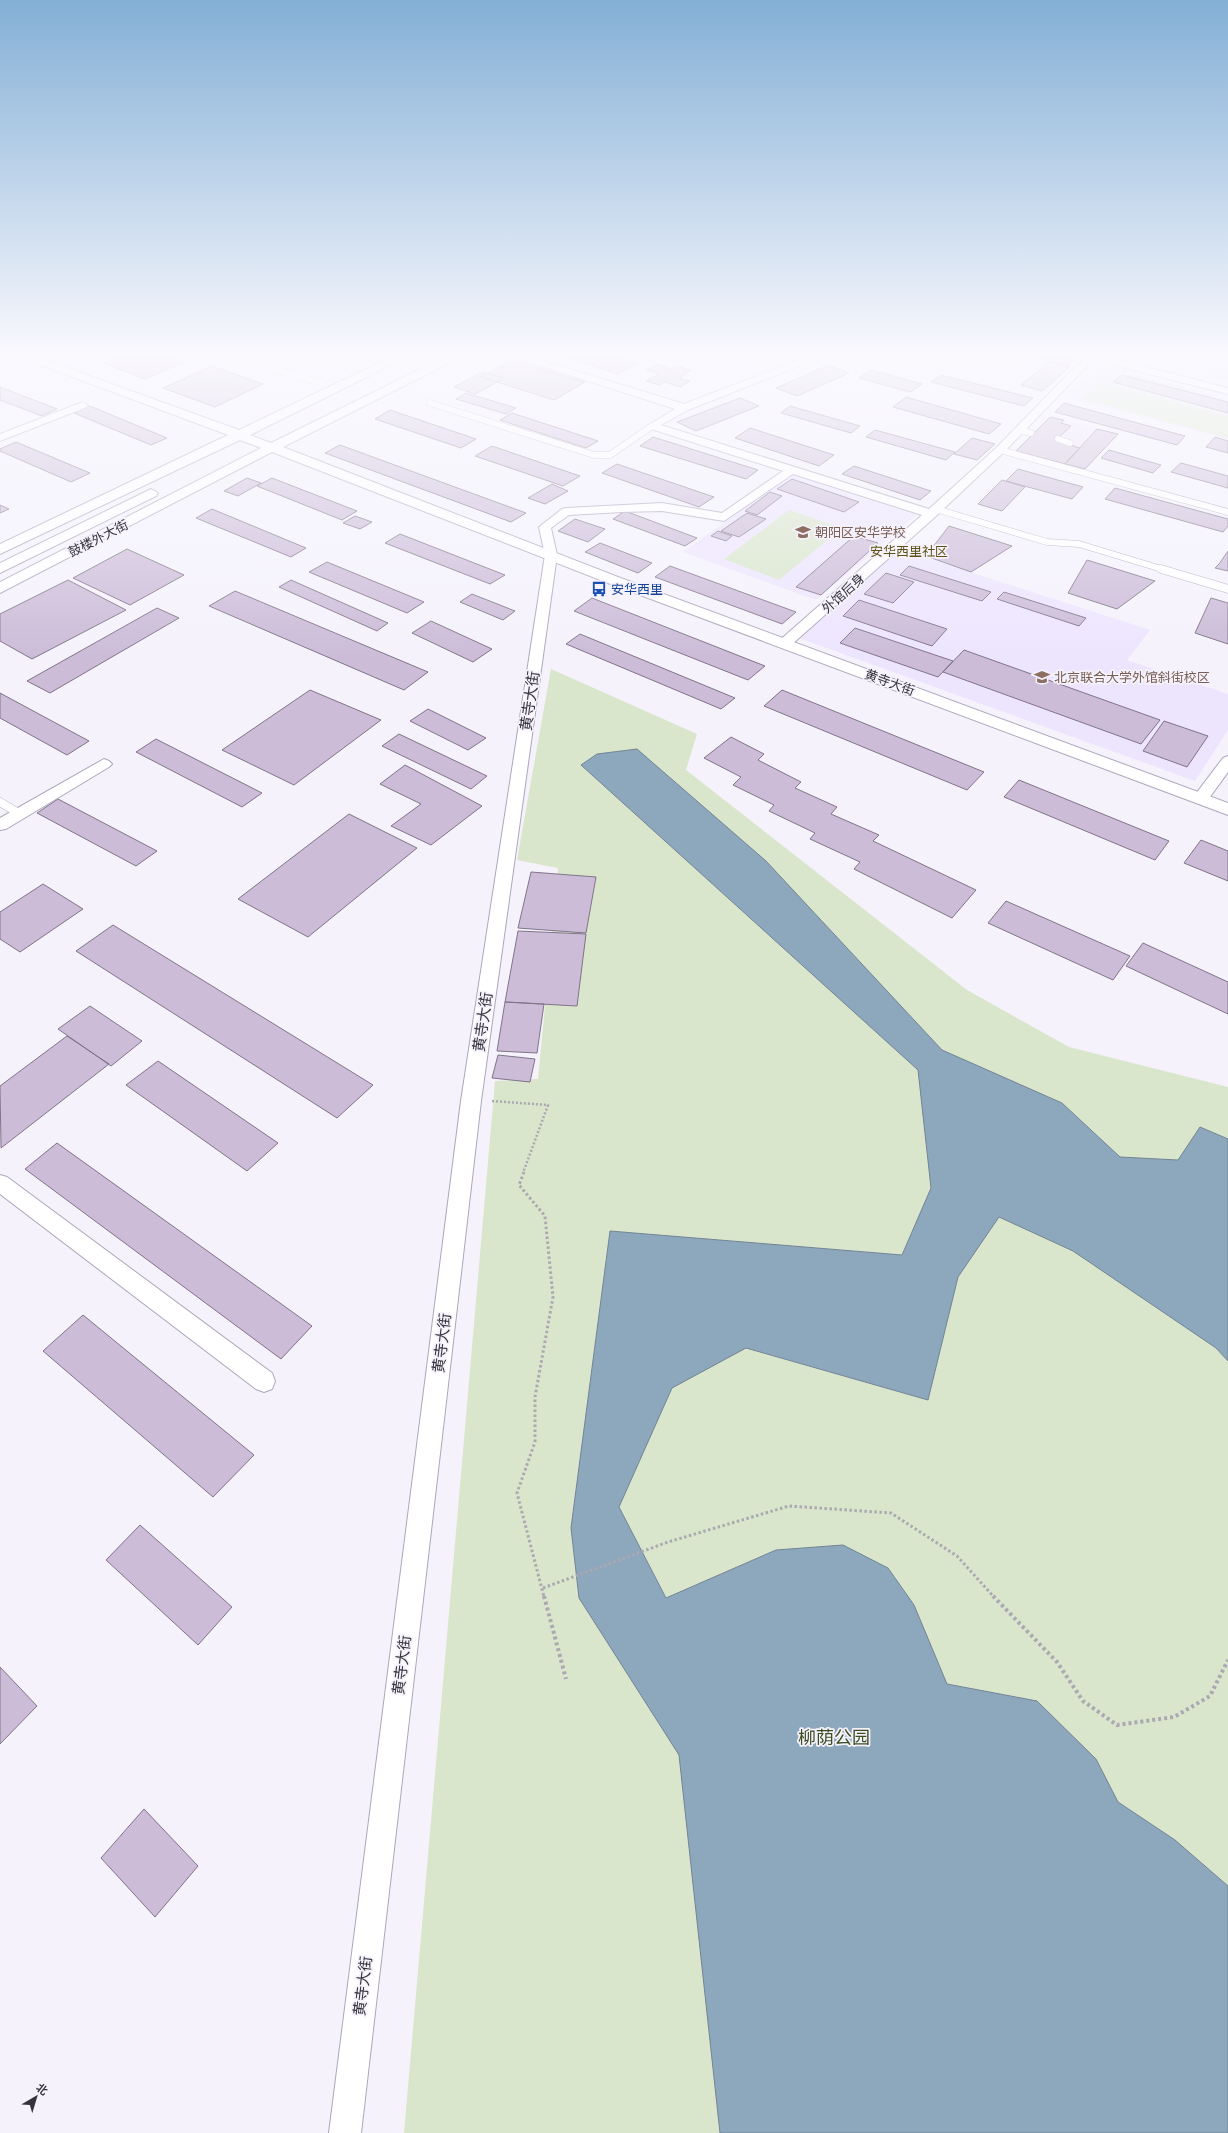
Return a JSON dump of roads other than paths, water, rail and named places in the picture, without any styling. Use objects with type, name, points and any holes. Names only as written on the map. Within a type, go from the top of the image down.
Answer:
[{"type":"street","points":[[0,538],[165,458]]},
{"type":"street","points":[[0,550],[191,458]]},
{"type":"street","points":[[219,460],[224,458]]},
{"type":"street","name":"鼓楼外大街","points":[[0,588],[240,458]]},
{"type":"street","name":"黄寺大街","points":[[311,458],[551,555],[1228,809]]},
{"type":"street","points":[[752,458],[933,512]]},
{"type":"street","name":"外馆后身","points":[[786,643],[992,458]]},
{"type":"street","name":"黄寺大街","points":[[345,2133],[471,1101],[551,555],[544,528],[566,512],[662,507],[724,517],[792,470]]},
{"type":"street","name":"鼓楼外大街","points":[[0,569],[162,488]]},
{"type":"street","points":[[1201,798],[1228,761]]},
{"type":"street","points":[[0,825],[104,764]]},
{"type":"street","points":[[0,1183],[264,1381]]},
{"type":"lane","points":[[1028,458],[1228,512]]},
{"type":"lane","points":[[933,512],[1047,542],[1079,544],[1228,589]]},
{"type":"lane","points":[[0,802],[20,814]]},
{"type":"water","points":[[637,749],[766,861],[942,1050],[1062,1103],[1120,1157],[1178,1160],[1200,1127],[1228,1139],[1228,1361],[1216,1348],[1073,1251],[999,1217],[958,1277],[928,1400],[746,1348],[672,1388],[619,1507],[666,1598],[776,1550],[843,1545],[888,1568],[914,1605],[947,1684],[1037,1701],[1096,1759],[1118,1802],[1175,1840],[1228,1886],[1228,2133],[720,2133],[679,1755],[579,1598],[571,1528],[610,1231],[902,1255],[931,1188],[918,1070],[581,765],[597,754]]},
{"type":"place","name":"朝阳区安华学校","points":[[803,532]]},
{"type":"place","name":"安华西里","points":[[599,589]]},
{"type":"place","name":"北京联合大学外馆斜街校区","points":[[1042,677]]},
{"type":"district","name":"安华西里社区","points":[[909,551]]},
{"type":"park label","name":"柳荫公园","points":[[834,1738]]}]
